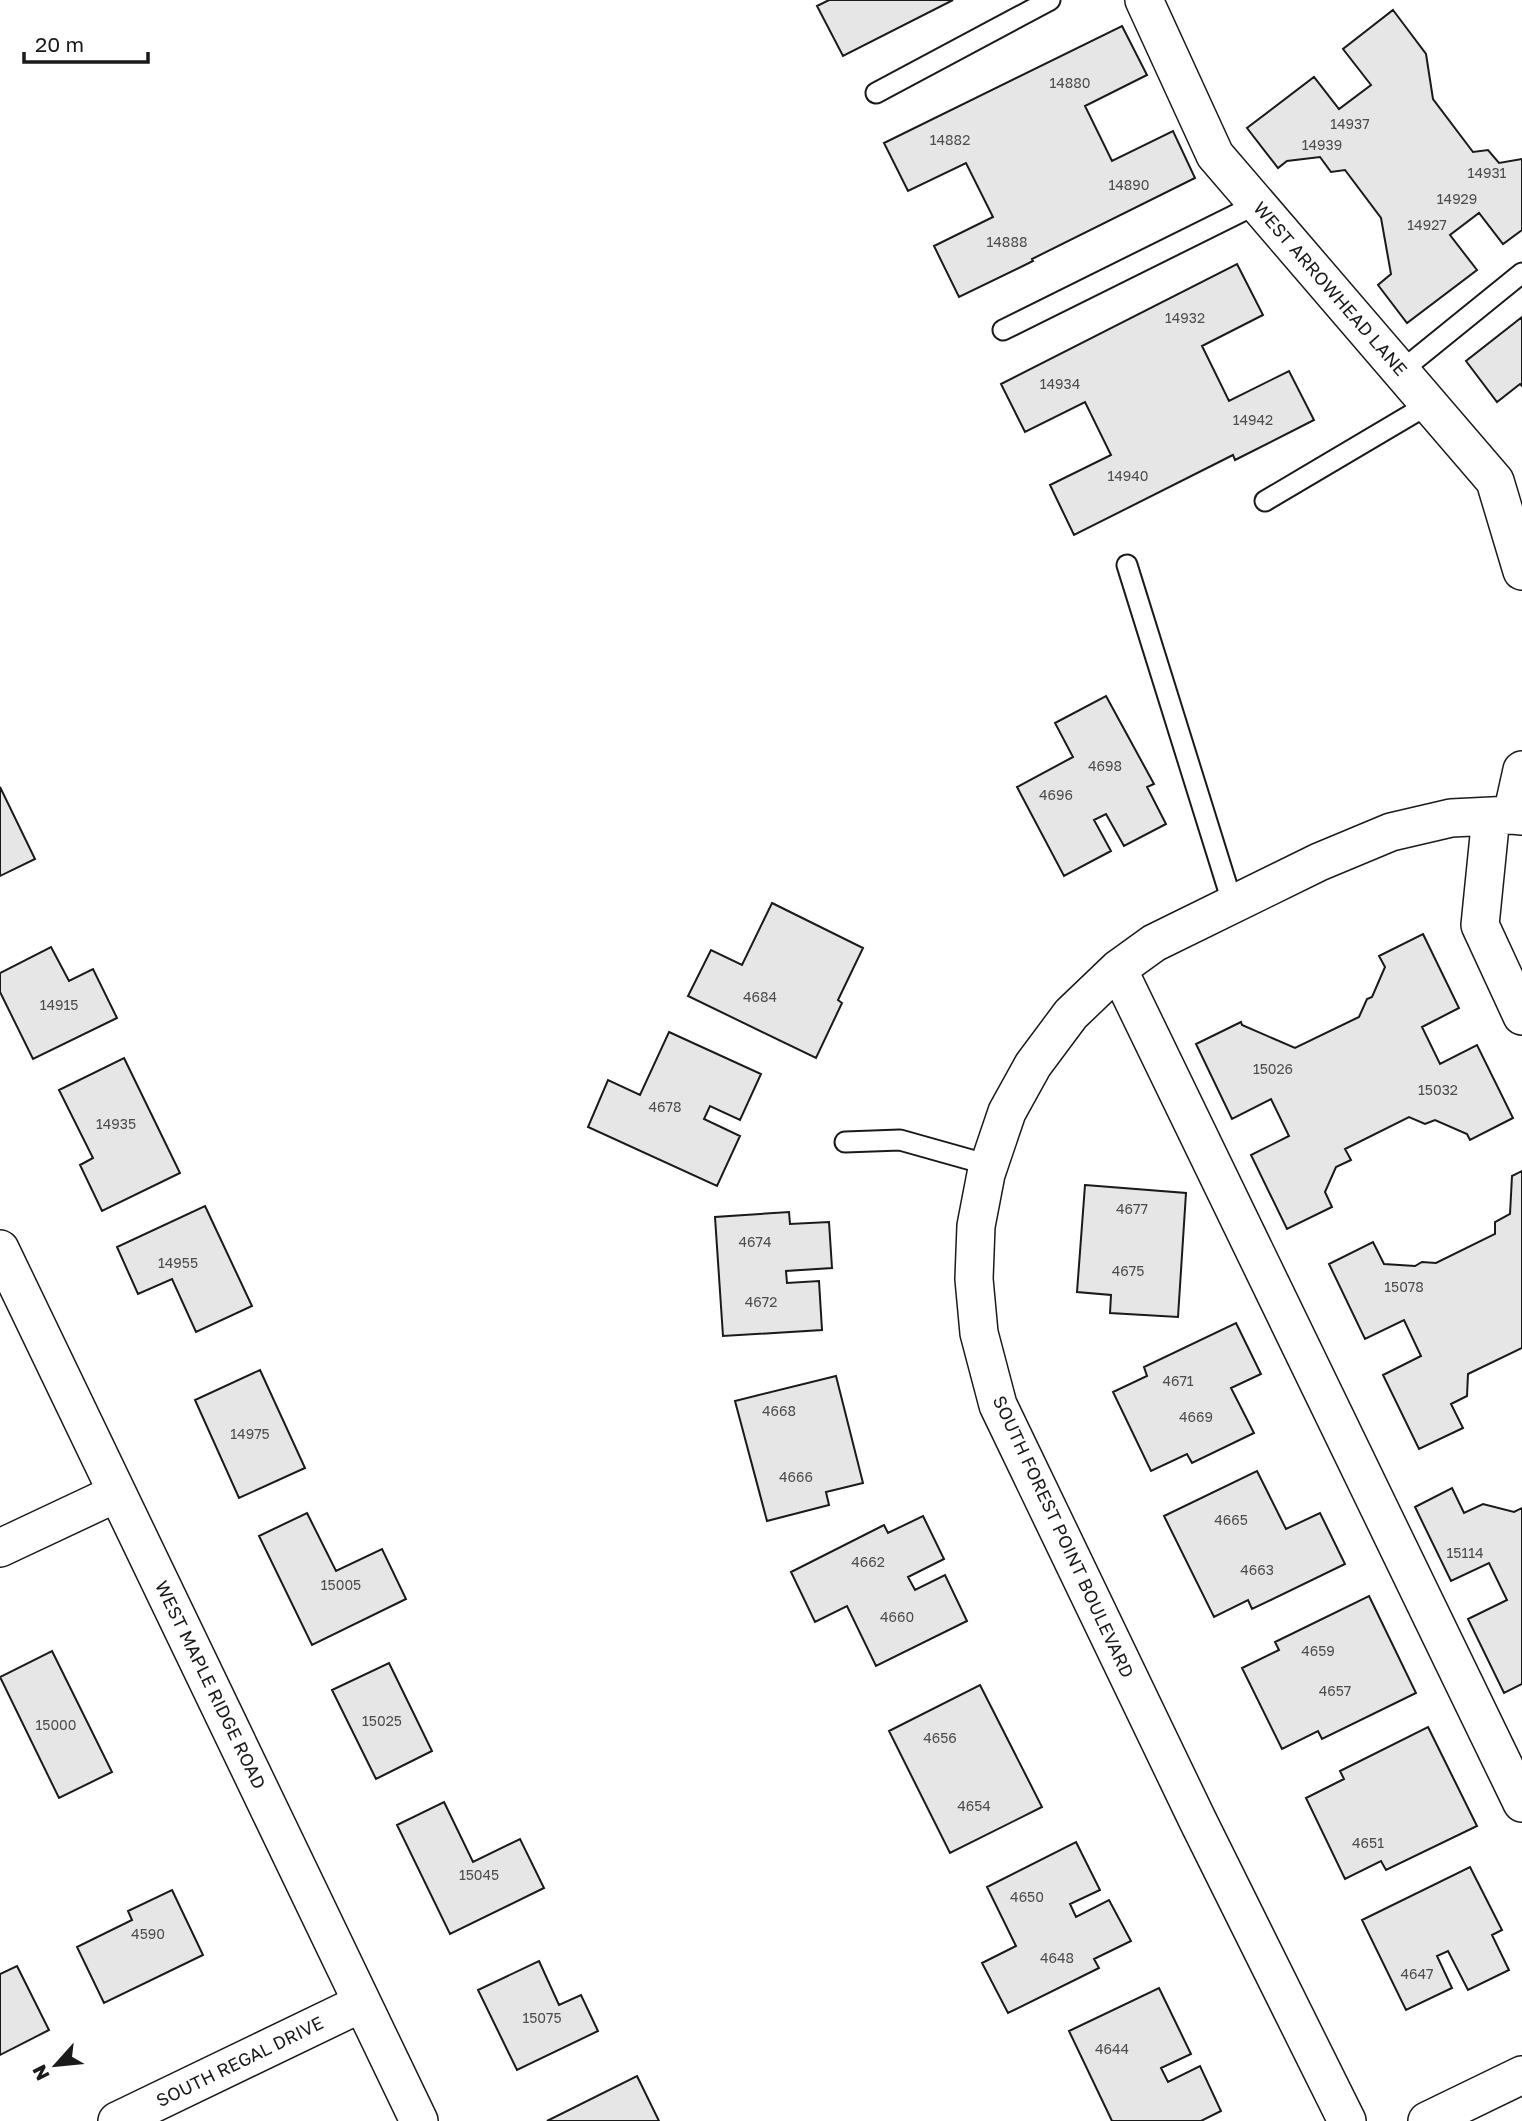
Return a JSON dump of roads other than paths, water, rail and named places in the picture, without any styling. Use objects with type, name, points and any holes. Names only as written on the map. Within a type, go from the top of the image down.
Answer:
[{"type":"street","name":"WEST ARROWHEAD LANE","points":[[1144,0],[1215,155],[1495,481],[1522,571]]},
{"type":"street","points":[[1522,770],[1480,925],[1522,1016]]},
{"type":"street","name":"SOUTH FOREST POINT BOULEVARD","points":[[1347,2121],[1198,1821],[998,1405],[979,1333],[974,1279],[976,1226],[989,1165],[1007,1112],[1033,1065],[1071,1014],[1118,969],[1154,943],[1319,863],[1391,832],[1451,818],[1508,816]]},
{"type":"street","points":[[1118,969],[1522,1803]]},
{"type":"street","name":"WEST MAPLE RIDGE ROAD","points":[[0,1249],[419,2121]]},
{"type":"street","points":[[0,1548],[117,1493]]},
{"type":"street","name":"SOUTH REGAL DRIVE","points":[[117,2121],[362,2003]]},
{"type":"street","points":[[1427,2121],[1522,2075]]},
{"type":"lane","points":[[876,93],[1050,0]]},
{"type":"lane","points":[[1003,330],[1257,204]]},
{"type":"lane","points":[[1401,372],[1522,273]]},
{"type":"lane","points":[[1265,501],[1429,404]]},
{"type":"lane","points":[[1127,565],[1233,905]]},
{"type":"lane","points":[[845,1142],[900,1140],[989,1165]]}]
